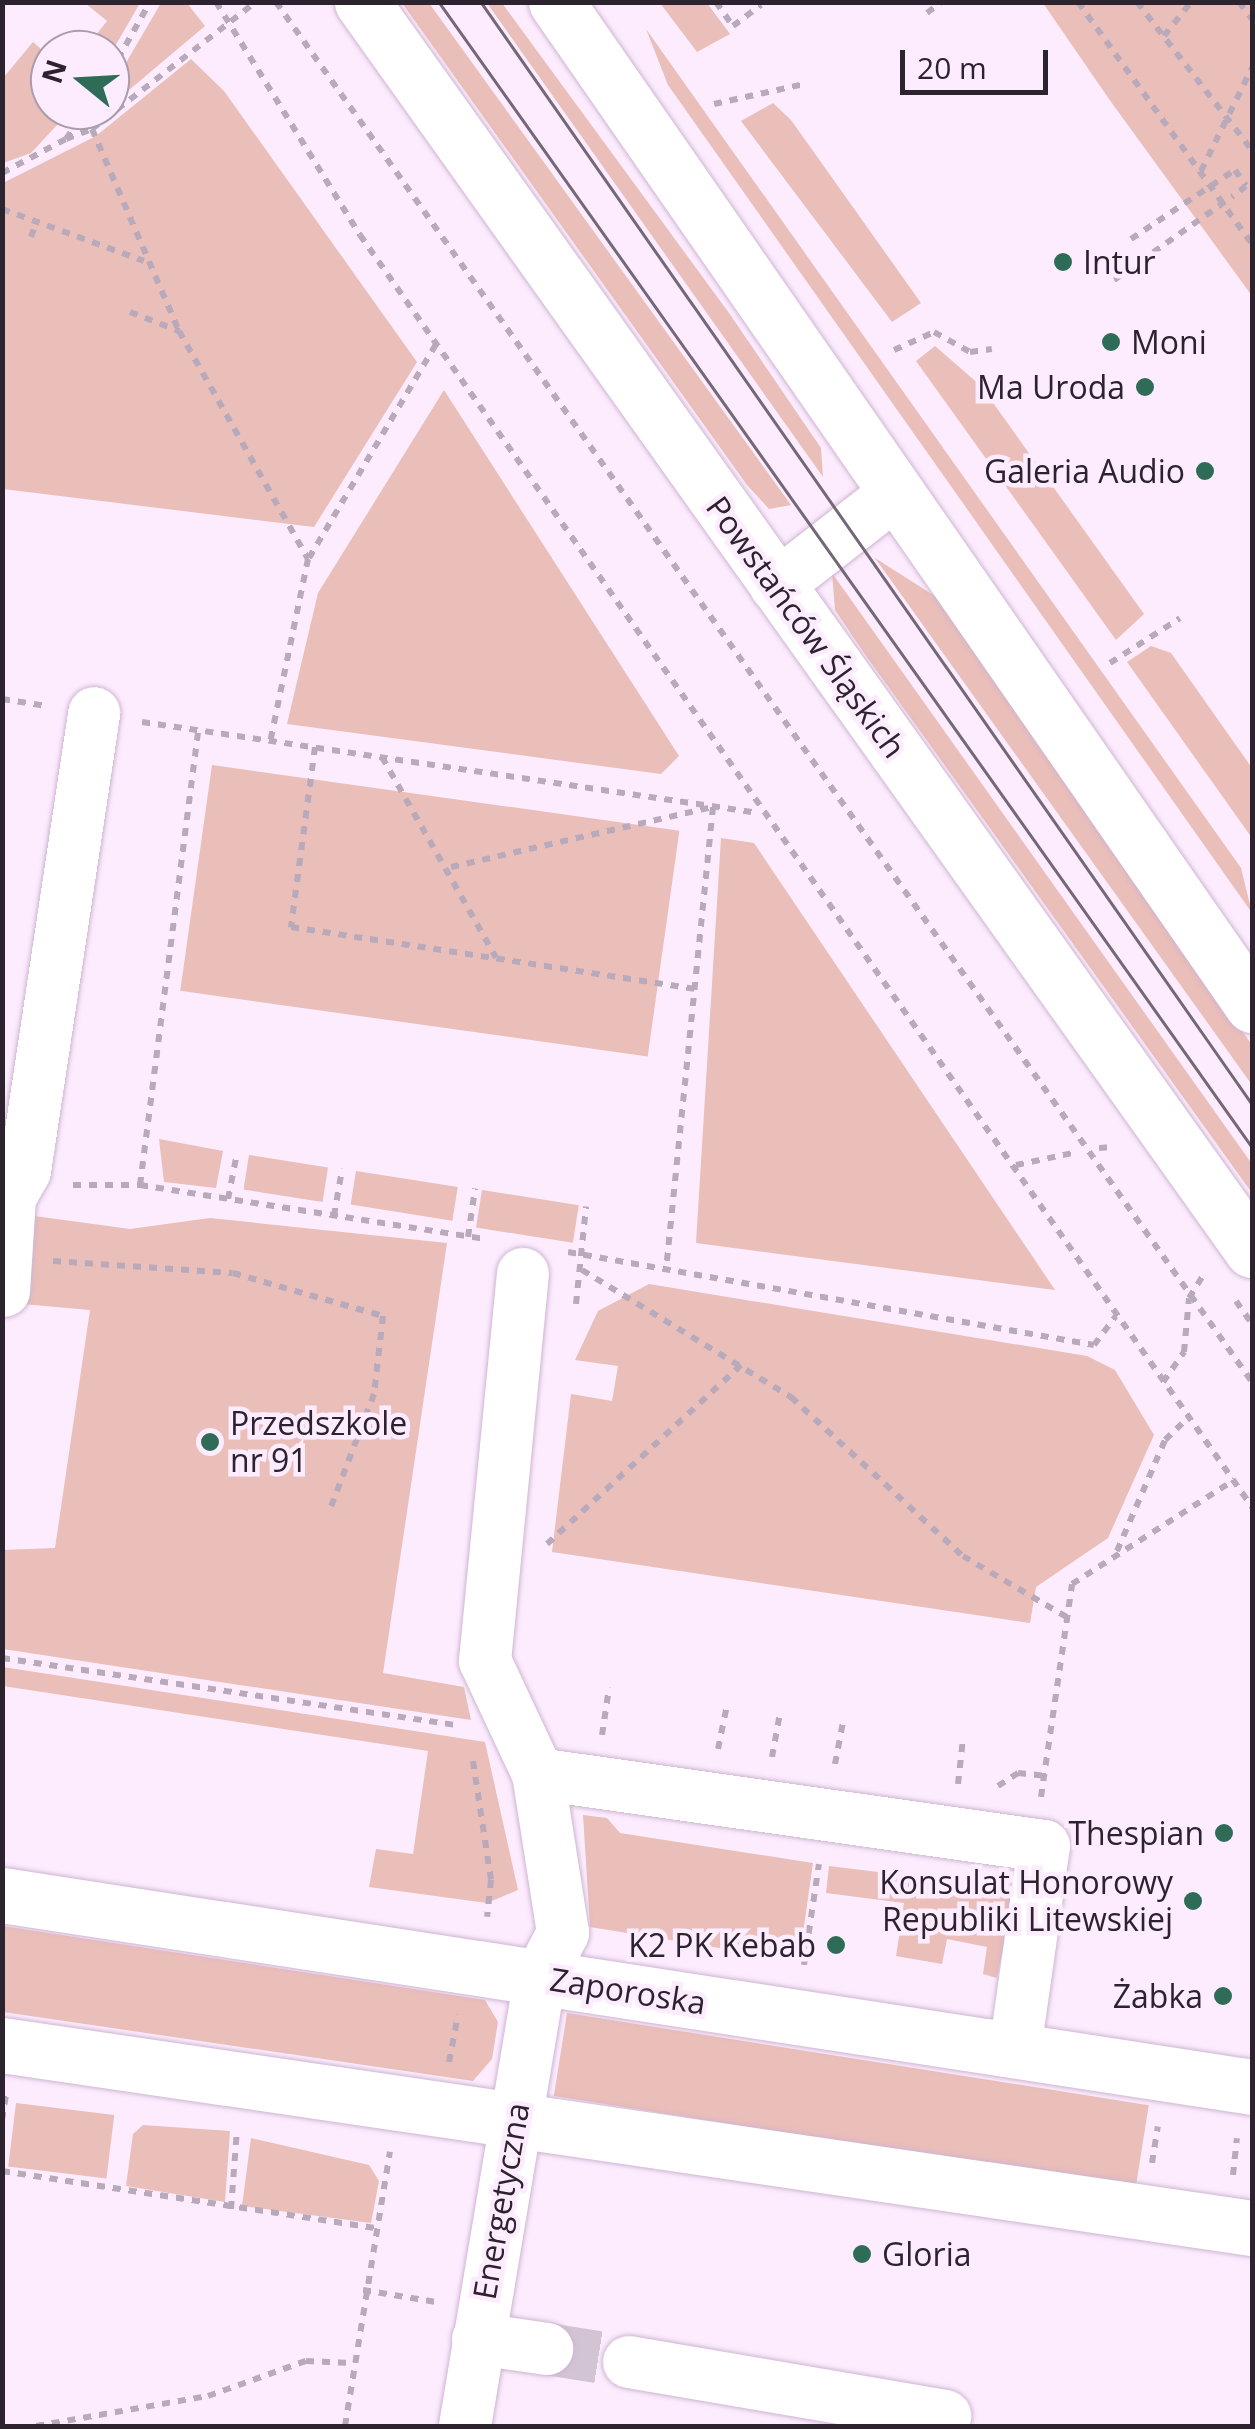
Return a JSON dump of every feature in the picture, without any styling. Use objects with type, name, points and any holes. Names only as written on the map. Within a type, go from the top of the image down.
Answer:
[{"type":"main road","name":"Powstańców Śląskich","points":[[362,2],[776,586],[1231,1256]]},
{"type":"main road","points":[[556,2],[1252,1005]]},
{"type":"main road","name":"Zaporoska","points":[[2,1896],[1016,2050],[1245,2110]]},
{"type":"main road","points":[[5,2067],[1243,2204]]},
{"type":"street","points":[[776,586],[897,492]]},
{"type":"street","points":[[6,1277],[6,1198],[25,1171],[94,714]]},
{"type":"street","name":"Energetyczna","points":[[465,2426],[540,1977],[563,1932],[538,1774],[485,1661],[529,1256]]},
{"type":"street","points":[[538,1774],[1044,1846],[1016,2050]]},
{"type":"street","points":[[478,2339],[547,2349]]},
{"type":"street","points":[[630,2362],[945,2416]]},
{"type":"path","points":[[130,38],[150,2]]},
{"type":"path","points":[[216,2],[360,236],[437,342],[758,813],[1016,1166],[1116,1316],[1252,1506]]},
{"type":"path","points":[[130,99],[256,2]]},
{"type":"path","points":[[276,2],[1252,1382]]},
{"type":"path","points":[[716,2],[733,26],[761,5]]},
{"type":"path","points":[[926,13],[941,2]]},
{"type":"path","points":[[1078,2],[1252,244]]},
{"type":"path","points":[[1138,2],[1252,150]]},
{"type":"path","points":[[1164,36],[1192,2]]},
{"type":"path","points":[[1239,2],[1252,19]]},
{"type":"path","points":[[1201,171],[1252,68]]},
{"type":"path","points":[[714,104],[804,84]]},
{"type":"path","points":[[66,139],[72,130]]},
{"type":"path","points":[[2,173],[89,130]]},
{"type":"path","points":[[92,130],[144,261],[308,559]]},
{"type":"path","points":[[1114,280],[1246,186],[1235,170],[1131,238]]},
{"type":"path","points":[[2,209],[144,261]]},
{"type":"path","points":[[31,237],[36,223]]},
{"type":"path","points":[[130,312],[179,330]]},
{"type":"path","points":[[894,350],[934,332],[970,352],[992,349]]},
{"type":"path","points":[[437,342],[308,559],[270,742],[758,813]]},
{"type":"path","points":[[1110,663],[1180,618]]},
{"type":"path","points":[[140,1185],[198,732]]},
{"type":"path","points":[[315,747],[291,927],[697,989]]},
{"type":"path","points":[[382,756],[451,867],[496,958]]},
{"type":"path","points":[[451,867],[712,806]]},
{"type":"path","points":[[666,1266],[697,989],[712,806]]},
{"type":"path","points":[[1016,1166],[1076,1152]]},
{"type":"path","points":[[228,1199],[237,1153]]},
{"type":"path","points":[[334,1216],[342,1168]]},
{"type":"path","points":[[62,1185],[140,1185],[468,1236],[529,1256],[578,1254],[666,1266],[1094,1345],[1116,1316]]},
{"type":"path","points":[[468,1236],[474,1190]]},
{"type":"path","points":[[572,1324],[586,1207]]},
{"type":"path","points":[[1164,1382],[1184,1352],[1189,1298],[1231,1256]]},
{"type":"path","points":[[581,1270],[741,1365],[844,1443],[964,1556],[1070,1619]]},
{"type":"path","points":[[6,1277],[232,1273],[383,1316],[374,1394],[330,1509]]},
{"type":"path","points":[[543,1534],[542,1549],[741,1365]]},
{"type":"path","points":[[1117,1552],[1165,1440],[1190,1416]]},
{"type":"path","points":[[1014,1841],[1040,1805],[1070,1619],[1072,1584],[1234,1480]]},
{"type":"path","points":[[2,1658],[470,1727]]},
{"type":"path","points":[[602,1737],[610,1688]]},
{"type":"path","points":[[717,1755],[727,1705]]},
{"type":"path","points":[[771,1764],[780,1713]]},
{"type":"path","points":[[834,1770],[842,1722]]},
{"type":"path","points":[[586,1734],[621,1740]]},
{"type":"path","points":[[958,1786],[963,1739]]},
{"type":"path","points":[[472,1745],[491,1880],[487,1918]]},
{"type":"path","points":[[698,1752],[735,1758]]},
{"type":"path","points":[[753,1761],[787,1765]]},
{"type":"path","points":[[819,1769],[852,1772]]},
{"type":"path","points":[[940,1784],[958,1786],[1045,1776]]},
{"type":"path","points":[[802,1974],[821,1852]]},
{"type":"path","points":[[446,2078],[461,1996]]},
{"type":"path","points":[[2,2120],[5,2067]]},
{"type":"path","points":[[1218,2129],[1245,2110]]},
{"type":"path","points":[[1245,2110],[1252,2134]]},
{"type":"path","points":[[1243,2204],[1245,2110]]},
{"type":"path","points":[[231,2209],[238,2119]]},
{"type":"path","points":[[1168,2170],[1152,2167],[1159,2119],[1178,2122]]},
{"type":"path","points":[[345,2426],[363,2290],[392,2147]]},
{"type":"path","points":[[2,2170],[231,2209],[375,2228]]},
{"type":"path","points":[[1217,2177],[1243,2204]]},
{"type":"path","points":[[1243,2204],[1252,2181]]},
{"type":"path","points":[[363,2290],[441,2303]]},
{"type":"path","points":[[36,2426],[208,2396],[306,2361],[351,2364]]},
{"type":"shaded area","points":[[85,3],[140,3],[124,30],[100,30],[107,21]]},
{"type":"shaded area","points":[[161,3],[187,3],[205,26],[130,89],[130,56]]},
{"type":"shaded area","points":[[402,3],[429,3],[791,505],[769,509],[747,485]]},
{"type":"shaded area","points":[[487,3],[502,3],[729,313],[821,448],[823,477]]},
{"type":"shaded area","points":[[660,3],[707,3],[730,34],[697,52]]},
{"type":"shaded area","points":[[1043,3],[1252,3],[1252,296],[1109,99]]},
{"type":"shaded area","points":[[646,29],[1241,868],[1252,913],[668,85]]},
{"type":"shaded area","points":[[30,46],[30,130],[52,130],[31,153],[3,163],[3,78]]},
{"type":"shaded area","points":[[191,59],[224,91],[417,362],[314,527],[3,489],[3,183],[103,130],[130,130],[130,108]]},
{"type":"shaded area","points":[[773,103],[791,120],[921,303],[892,322],[741,121]]},
{"type":"shaded area","points":[[935,346],[981,386],[1144,614],[1116,640],[916,361]]},
{"type":"shaded area","points":[[444,390],[679,756],[661,774],[287,724],[318,593]]},
{"type":"shaded area","points":[[875,558],[938,598],[1252,1045],[1252,1085]]},
{"type":"shaded area","points":[[832,573],[1252,1164],[1252,1193],[864,653],[835,610]]},
{"type":"shaded area","points":[[1151,646],[1171,653],[1252,768],[1252,838],[1127,662]]},
{"type":"shaded area","points":[[212,765],[679,831],[648,1056],[180,991]]},
{"type":"shaded area","points":[[721,838],[754,843],[1055,1290],[696,1243]]},
{"type":"shaded area","points":[[159,1139],[223,1151],[216,1188],[164,1182]]},
{"type":"shaded area","points":[[249,1155],[328,1168],[323,1202],[244,1190]]},
{"type":"shaded area","points":[[356,1171],[458,1187],[452,1221],[351,1205]]},
{"type":"shaded area","points":[[482,1190],[579,1205],[573,1243],[476,1228]]},
{"type":"shaded area","name":"Przedszkole nr 91","points":[[27,1215],[130,1229],[210,1218],[447,1243],[383,1673],[464,1687],[471,1720],[3,1649],[2,1550],[55,1548],[90,1310],[11,1303]]},
{"type":"shaded area","points":[[649,1284],[1087,1356],[1115,1370],[1154,1435],[1108,1538],[1036,1587],[1030,1623],[552,1552],[571,1394],[612,1401],[618,1366],[575,1360],[598,1311]]},
{"type":"shaded area","points":[[3,1667],[485,1742],[518,1890],[487,1903],[369,1887],[376,1849],[413,1854],[428,1751],[3,1686]]},
{"type":"shaded area","points":[[583,1815],[607,1818],[620,1833],[813,1863],[799,1961],[590,1927]]},
{"type":"shaded area","points":[[829,1866],[977,1884],[999,1878],[1014,1895],[997,1978],[983,1974],[987,1947],[947,1939],[942,1964],[896,1956],[904,1903],[826,1893]]},
{"type":"shaded area","points":[[3,1926],[485,2000],[498,2022],[492,2059],[473,2081],[3,2012]]},
{"type":"shaded area","points":[[567,2013],[1149,2105],[1136,2188],[554,2096]]},
{"type":"shaded area","points":[[16,2103],[114,2115],[106,2179],[8,2167]]},
{"type":"shaded area","points":[[143,2125],[230,2131],[225,2202],[126,2186],[133,2134]]},
{"type":"shaded area","points":[[251,2138],[369,2165],[379,2181],[371,2223],[242,2206]]},
{"type":"tunnel","points":[[547,2349],[629,2362]]},
{"type":"tram line","points":[[439,2],[1252,1147]]},
{"type":"tram line","points":[[481,2],[1252,1104]]},
{"type":"place","name":"Intur","points":[[1063,262]]},
{"type":"place","name":"Moni","points":[[1111,342]]},
{"type":"place","name":"Ma Uroda","points":[[1145,387]]},
{"type":"place","name":"Galeria Audio","points":[[1205,471]]},
{"type":"place","name":"Przedszkole nr 91","points":[[210,1442]]},
{"type":"place","name":"Thespian","points":[[1224,1833]]},
{"type":"place","name":"Konsulat Honorowy Republiki Litewskiej","points":[[1193,1901]]},
{"type":"place","name":"K2 PK Kebab","points":[[836,1945]]},
{"type":"place","name":"Żabka","points":[[1223,1996]]},
{"type":"place","name":"Gloria","points":[[862,2254]]}]
